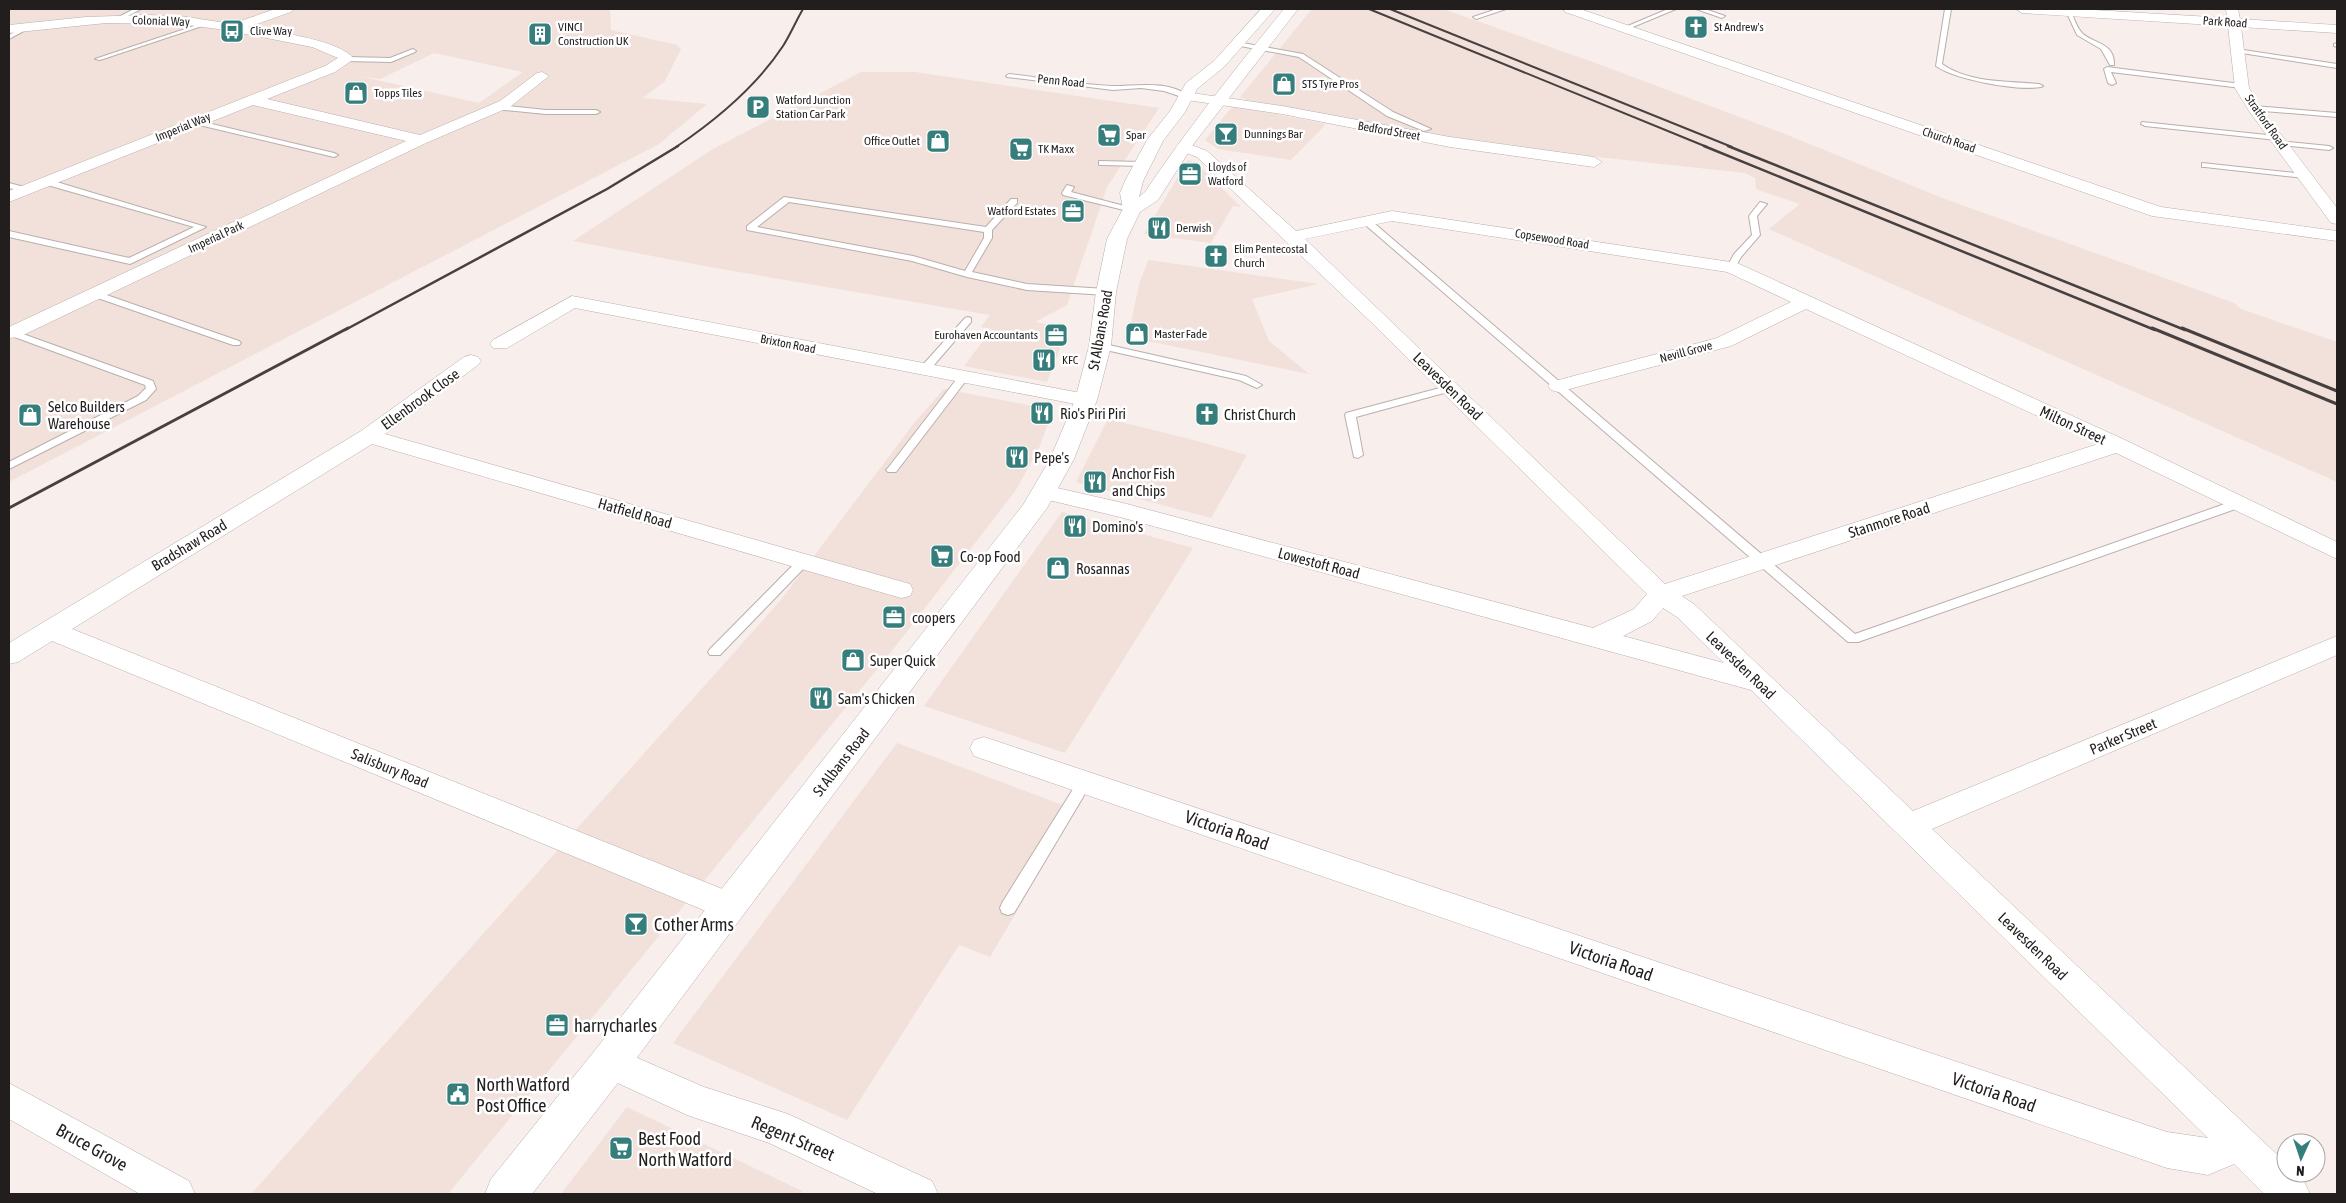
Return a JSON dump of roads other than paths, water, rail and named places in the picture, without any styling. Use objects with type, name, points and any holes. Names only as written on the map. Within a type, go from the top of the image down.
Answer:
[{"type":"main road","name":"St Albans Road","points":[[506,1194],[960,608],[1044,492],[1062,459],[1086,400],[1100,346],[1106,292],[1117,239],[1132,208],[1128,193],[1145,158],[1177,112],[1191,86],[1219,64],[1268,9]]},
{"type":"main road","points":[[1132,208],[1152,196],[1218,100],[1291,9]]},
{"type":"main road","points":[[1145,158],[1164,148],[1184,147]]},
{"type":"street","points":[[234,27],[286,9]]},
{"type":"street","name":"Church Road","points":[[1569,9],[2158,212],[2337,236]]},
{"type":"street","name":"Park Road","points":[[2022,9],[2232,16],[2337,29]]},
{"type":"street","name":"Stratford Road","points":[[2232,16],[2241,86],[2254,108],[2337,219]]},
{"type":"street","name":"Colonial Way","points":[[9,29],[116,20],[164,19],[234,27],[344,56]]},
{"type":"street","name":"Imperial Way","points":[[9,197],[330,69],[344,56]]},
{"type":"street","name":"Imperial Park","points":[[12,333],[421,140],[498,107],[542,76]]},
{"type":"street","name":"Bedford Street","points":[[1185,96],[1218,100],[1450,142],[1594,162]]},
{"type":"street","points":[[251,100],[421,140]]},
{"type":"street","name":"Leavesden Road","points":[[1184,147],[1202,154],[1292,236],[1452,388],[1661,594],[1686,611],[2291,1194]]},
{"type":"street","name":"Copsewood Road","points":[[1292,236],[1365,220],[1401,216],[1731,267],[1807,301]]},
{"type":"street","name":"Nevill Grove","points":[[1558,386],[1724,342],[1807,301]]},
{"type":"street","name":"Milton Street","points":[[1807,301],[2240,503],[2337,551]]},
{"type":"street","name":"Brixton Road","points":[[500,344],[572,302],[1086,400]]},
{"type":"street","name":"Ellenbrook Close","points":[[369,436],[471,362]]},
{"type":"street","name":"Hatfield Road","points":[[369,436],[901,590]]},
{"type":"street","name":"Bradshaw Road","points":[[9,655],[369,436]]},
{"type":"street","name":"Stanmore Road","points":[[1661,594],[2117,445]]},
{"type":"street","name":"Lowestoft Road","points":[[1044,492],[1123,510],[1758,682]]},
{"type":"street","points":[[1593,638],[1626,625],[1643,615],[1661,594]]},
{"type":"street","name":"Salisbury Road","points":[[50,630],[729,906]]},
{"type":"street","name":"Parker Street","points":[[1908,826],[2337,645]]},
{"type":"street","name":"Victoria Road","points":[[984,748],[2167,1150],[2208,1157],[2238,1143]]},
{"type":"street","name":"Regent Street","points":[[610,1062],[700,1103],[775,1127],[919,1194]]},
{"type":"street","name":"Bruce Grove","points":[[9,1100],[176,1194]]},
{"type":"lane","points":[[116,20],[138,9]]},
{"type":"lane","points":[[1476,17],[1503,9]]},
{"type":"lane","points":[[1626,28],[1673,9]]},
{"type":"lane","points":[[1699,9],[1722,16]]},
{"type":"lane","points":[[1948,9],[1938,65],[1941,68],[1959,75],[2039,86]]},
{"type":"lane","points":[[2068,12],[2079,34],[2100,43],[2107,49],[2112,64]]},
{"type":"lane","points":[[98,59],[205,24]]},
{"type":"lane","points":[[9,36],[28,27]]},
{"type":"lane","points":[[1237,44],[1301,55],[1390,114],[1427,129]]},
{"type":"lane","points":[[2237,51],[2337,66]]},
{"type":"lane","points":[[344,56],[391,60],[413,52]]},
{"type":"lane","points":[[2112,83],[2107,69],[2241,86]]},
{"type":"lane","name":"Penn Road","points":[[1009,76],[1113,88],[1124,92],[1159,97],[1185,96]]},
{"type":"lane","points":[[498,107],[546,112],[596,112]]},
{"type":"lane","points":[[2254,108],[2337,115]]},
{"type":"lane","points":[[198,122],[334,155]]},
{"type":"lane","points":[[2145,124],[2329,148]]},
{"type":"lane","points":[[1102,163],[1145,158]]},
{"type":"lane","points":[[2206,165],[2305,176]]},
{"type":"lane","points":[[9,234],[130,261],[202,226],[47,182]]},
{"type":"lane","points":[[9,185],[25,190]]},
{"type":"lane","points":[[1070,187],[1066,193],[1132,208]]},
{"type":"lane","points":[[988,230],[787,199],[750,228],[913,260],[1027,287],[1106,292]]},
{"type":"lane","points":[[967,274],[988,238],[988,230],[1014,201]]},
{"type":"lane","points":[[1731,267],[1736,256],[1756,235],[1753,216],[1763,204]]},
{"type":"lane","points":[[1365,220],[1853,639],[2240,503]]},
{"type":"lane","points":[[96,294],[236,343]]},
{"type":"lane","points":[[924,370],[968,320]]},
{"type":"lane","points":[[9,466],[142,398],[151,389],[150,383],[12,333]]},
{"type":"lane","points":[[1100,346],[1233,376],[1257,385]]},
{"type":"lane","points":[[892,470],[963,378]]},
{"type":"lane","points":[[1358,455],[1350,415],[1452,388]]},
{"type":"lane","points":[[715,652],[804,561]]},
{"type":"lane","points":[[1008,908],[1085,782]]},
{"type":"railway","points":[[676,147],[706,126],[761,75],[783,46],[803,9]]},
{"type":"railway","points":[[1369,9],[1707,147]]},
{"type":"railway","points":[[1390,9],[1732,147]]},
{"type":"railway","points":[[345,330],[607,189],[678,146]]},
{"type":"railway","points":[[1704,146],[2155,330]]},
{"type":"railway","points":[[1728,146],[2185,330]]},
{"type":"railway","points":[[9,508],[348,328]]},
{"type":"railway","points":[[2152,328],[2337,404]]},
{"type":"railway","points":[[2182,328],[2337,391]]},
{"type":"place","name":"St Andrew's","points":[[1696,27]]},
{"type":"place","name":"Clive Way","points":[[232,31]]},
{"type":"place","name":"VINCI Construction UK","points":[[540,34]]},
{"type":"place","name":"STS Tyre Pros","points":[[1284,84]]},
{"type":"place","name":"Topps Tiles","points":[[356,93]]},
{"type":"place","name":"Watford Junction Station Car Park","points":[[758,107]]},
{"type":"place","name":"Dunnings Bar","points":[[1226,134]]},
{"type":"place","name":"Spar","points":[[1109,135]]},
{"type":"place","name":"Office Outlet","points":[[938,141]]},
{"type":"place","name":"TK Maxx","points":[[1021,149]]},
{"type":"place","name":"Lloyds of Watford","points":[[1190,174]]},
{"type":"place","name":"Watford Estates","points":[[1073,211]]},
{"type":"place","name":"Derwish","points":[[1159,228]]},
{"type":"place","name":"Elim Pentecostal Church","points":[[1216,256]]},
{"type":"place","name":"Master Fade","points":[[1137,334]]},
{"type":"place","name":"Eurohaven Accountants","points":[[1056,335]]},
{"type":"place","name":"KFC","points":[[1044,360]]},
{"type":"place","name":"Rio's Piri Piri","points":[[1042,413]]},
{"type":"place","name":"Christ Church","points":[[1207,414]]},
{"type":"place","name":"Selco Builders Warehouse","points":[[30,415]]},
{"type":"place","name":"Pepe's","points":[[1017,457]]},
{"type":"place","name":"Anchor Fish and Chips","points":[[1095,482]]},
{"type":"place","name":"Domino's","points":[[1075,526]]},
{"type":"place","name":"Co-op Food","points":[[942,556]]},
{"type":"place","name":"Rosannas","points":[[1058,568]]},
{"type":"place","name":"coopers","points":[[894,617]]},
{"type":"place","name":"Super Quick","points":[[853,660]]},
{"type":"place","name":"Sam's Chicken","points":[[821,698]]},
{"type":"place","name":"Cother Arms","points":[[636,924]]},
{"type":"place","name":"harrycharles","points":[[557,1025]]},
{"type":"place","name":"North Watford Post Office","points":[[458,1094]]},
{"type":"place","name":"Best Food North Watford","points":[[621,1148]]}]
